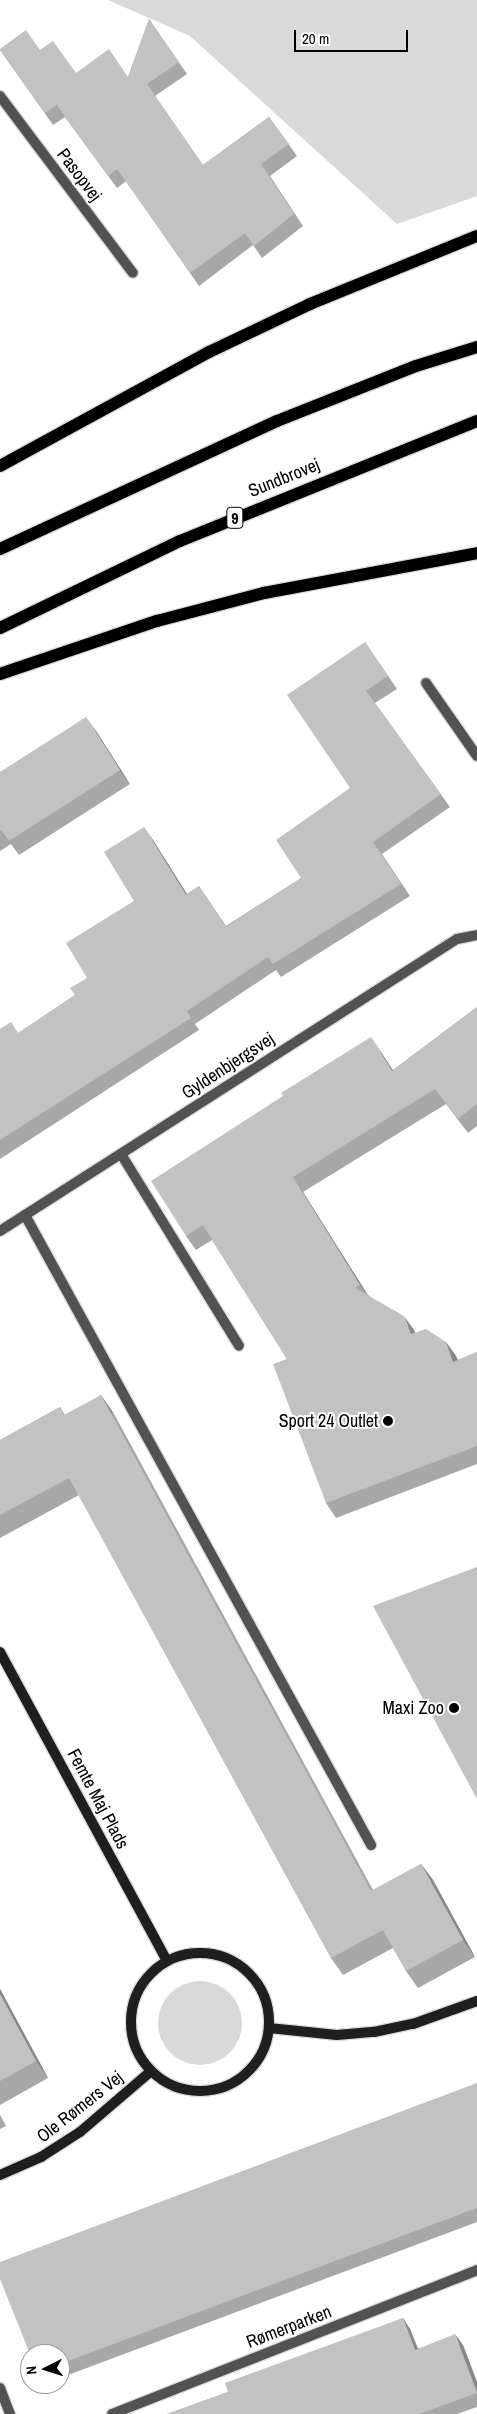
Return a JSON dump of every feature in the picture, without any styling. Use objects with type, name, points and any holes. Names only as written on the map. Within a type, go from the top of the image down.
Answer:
[{"type":"main road","points":[[0,466],[122,398],[268,324],[477,236]]},
{"type":"main road","points":[[0,549],[277,421],[416,366],[477,347]]},
{"type":"main road","name":"Sundbrovej","points":[[0,628],[180,541],[477,421]]},
{"type":"main road","points":[[0,674],[157,621],[264,593],[477,553]]},
{"type":"street","name":"Pasopvej","points":[[0,96],[132,273]]},
{"type":"street","points":[[426,683],[477,756]]},
{"type":"street","name":"Gyldenbjergsvej","points":[[0,1231],[457,939],[477,935]]},
{"type":"street","points":[[121,1154],[239,1346]]},
{"type":"street","points":[[25,1215],[371,1845]]},
{"type":"street","name":"Femte Maj Plads","points":[[0,1652],[167,1961]]},
{"type":"street","points":[[208,1953],[228,1959],[246,1971],[260,1987],[268,2007],[269,2028],[265,2048],[255,2065],[241,2079],[223,2088],[204,2092],[184,2091],[150,2072],[138,2054],[131,2033],[131,2012],[137,1991],[145,1979],[167,1961],[187,1954],[208,1953]]},
{"type":"street","points":[[269,2028],[330,2035],[374,2032],[413,2024],[477,2001]]},
{"type":"street","name":"Ole Rømers Vej","points":[[0,2175],[41,2157],[80,2132],[150,2072]]},
{"type":"street","name":"Rømerparken","points":[[112,2414],[477,2270]]},
{"type":"street","points":[[0,2388],[10,2414]]},
{"type":"shaded area","points":[[108,0],[477,0],[477,196],[397,224],[190,36]]},
{"type":"shaded area","points":[[200,1981],[223,1988],[235,2000],[242,2023],[235,2046],[223,2058],[200,2065],[177,2058],[165,2046],[158,2023],[165,2000],[177,1988]]},
{"type":"building","points":[[149,19],[179,62],[147,84],[203,165],[269,117],[289,144],[261,164],[294,214],[254,246],[245,233],[190,273],[117,169],[108,176],[57,105],[45,113],[0,50],[26,30],[40,50],[53,41],[76,73],[109,49],[128,77]]},
{"type":"building","points":[[365,642],[388,676],[366,691],[441,794],[373,842],[401,884],[273,964],[268,957],[187,1011],[191,1018],[0,1140],[0,1029],[11,1022],[18,1033],[75,995],[70,988],[87,978],[66,943],[134,901],[104,852],[144,827],[186,895],[199,886],[226,927],[301,878],[276,840],[350,788],[287,695]]},
{"type":"building","points":[[86,717],[120,770],[9,841],[0,830],[0,772]]},
{"type":"building","points":[[477,1007],[477,1104],[458,1119],[435,1089],[293,1177],[360,1285],[355,1288],[404,1316],[411,1334],[426,1329],[446,1342],[453,1362],[477,1352],[477,1446],[326,1503],[273,1364],[287,1359],[203,1225],[186,1236],[151,1181],[283,1096],[281,1093],[371,1037],[392,1071]]},
{"type":"building","points":[[101,1395],[371,1891],[421,1864],[463,1940],[406,1971],[383,1930],[331,1958],[69,1478],[0,1515],[0,1440],[60,1407],[64,1415]]},
{"type":"building","name":"Maxi Zoo","points":[[477,1567],[477,1799],[373,1606]]},
{"type":"building","points":[[0,1994],[36,2061],[0,2081]]},
{"type":"building","points":[[477,2083],[477,2208],[70,2360],[70,2344],[26,2344],[0,2279],[0,2262]]},
{"type":"building","points":[[403,2318],[415,2350],[455,2334],[477,2393],[419,2414],[167,2414],[228,2392],[225,2383]]},
{"type":"place","name":"Sport 24 Outlet","points":[[388,1421]]},
{"type":"place","name":"Maxi Zoo","points":[[454,1708]]}]
